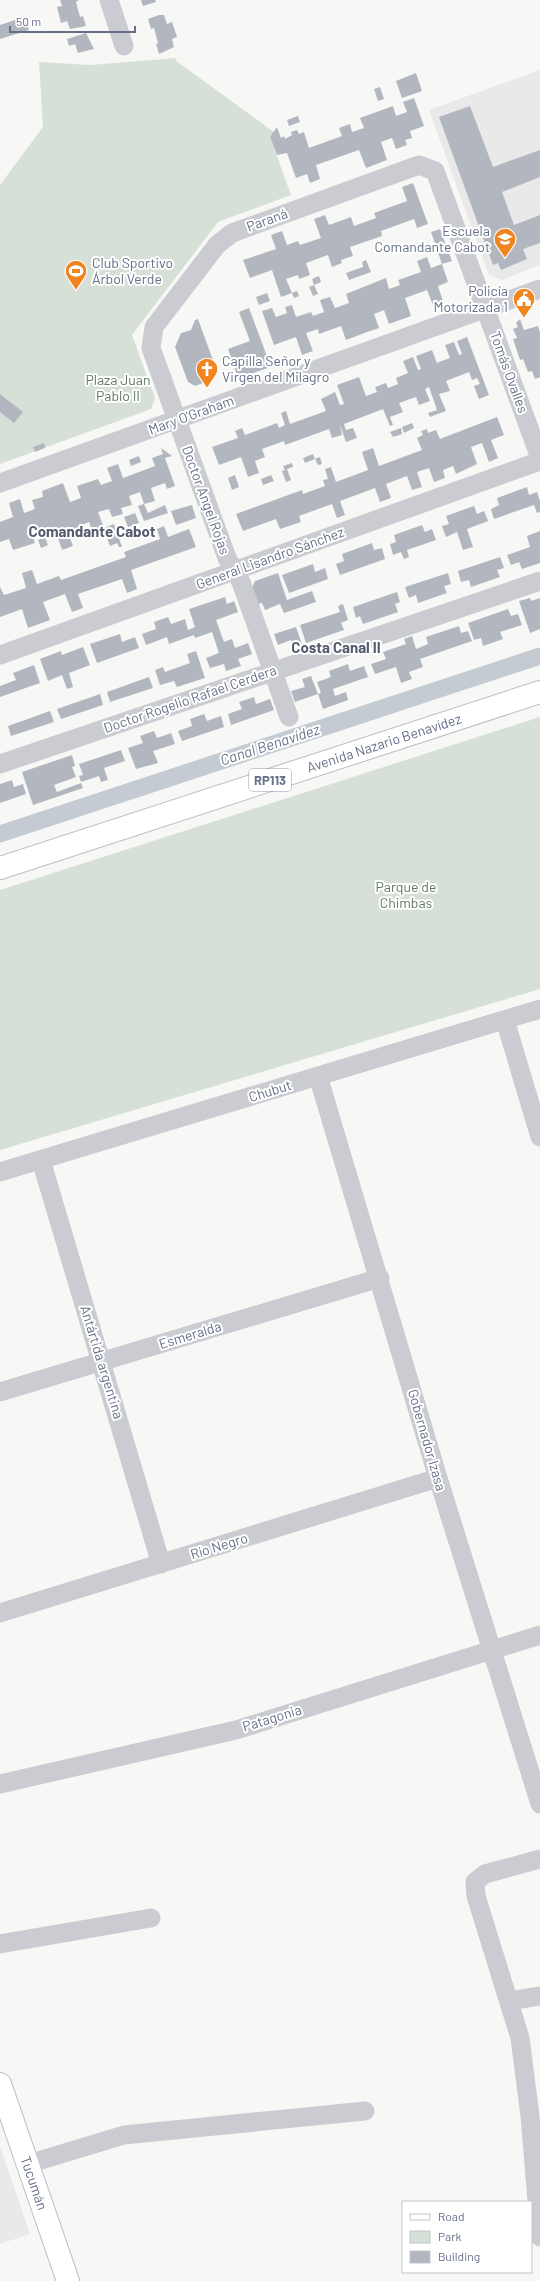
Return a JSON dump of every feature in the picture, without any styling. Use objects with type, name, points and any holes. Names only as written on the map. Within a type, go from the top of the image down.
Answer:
[{"type":"main road","name":"Avenida Nazario Benavídez","points":[[0,868],[540,692]]},
{"type":"main road","name":"Tucumán","points":[[0,2084],[68,2281]]},
{"type":"street","points":[[109,0],[124,46]]},
{"type":"street","name":"Paraná","points":[[150,348],[154,327],[217,245],[232,233],[419,165],[431,168],[437,172]]},
{"type":"street","name":"Tomás Ovalles","points":[[437,172],[540,460]]},
{"type":"street","name":"Mary O'Graham","points":[[0,483],[540,289]]},
{"type":"street","name":"Doctor Angel Rojas","points":[[150,348],[227,558],[241,582],[289,718]]},
{"type":"street","name":"General Lisandro Sánchez","points":[[0,655],[540,460]]},
{"type":"street","name":"Doctor Rogelio Rafael Cerdera","points":[[0,764],[540,581]]},
{"type":"street","name":"Chubut","points":[[0,1172],[540,1009]]},
{"type":"street","points":[[505,1020],[540,1137]]},
{"type":"street","name":"Gobernador Izasa","points":[[318,1076],[380,1278],[438,1478],[540,1804]]},
{"type":"street","name":"Antártida argentina","points":[[41,1160],[102,1361],[161,1564]]},
{"type":"street","name":"Esmeralda","points":[[0,1392],[380,1278]]},
{"type":"street","name":"Río Negro","points":[[0,1613],[438,1478]]},
{"type":"street","name":"Patagonia","points":[[0,1784],[236,1730],[540,1635]]},
{"type":"street","points":[[540,1859],[485,1874],[475,1882],[476,1896],[520,2038],[535,2115],[540,2237]]},
{"type":"street","points":[[0,1944],[151,1918]]},
{"type":"street","points":[[509,2001],[540,1996]]},
{"type":"street","points":[[28,2164],[124,2135],[365,2110]]},
{"type":"shaded area","points":[[540,70],[540,265],[502,280],[489,275],[429,110]]},
{"type":"shaded area","points":[[0,2146],[30,2234],[0,2244]]},
{"type":"green space","name":"Club Sportivo Árbol Verde","points":[[177,58],[175,60],[274,132],[270,137],[291,195],[218,222],[132,335],[155,398],[151,409],[0,464],[0,185],[43,127],[39,62],[90,65]]},
{"type":"green space","name":"Parque de Chimbas","points":[[540,717],[540,989],[0,1150],[0,890]]},
{"type":"building","points":[[60,0],[79,0],[76,2],[80,17],[83,16],[86,26],[70,29],[67,21],[61,23],[57,7],[62,6]]},
{"type":"building","points":[[141,0],[155,0],[156,2],[143,6]]},
{"type":"building","points":[[159,15],[164,15],[167,24],[172,22],[177,37],[172,39],[174,47],[159,54],[154,28],[151,29],[148,19]]},
{"type":"building","points":[[21,18],[23,23],[26,22],[29,30],[0,39],[0,25]]},
{"type":"building","points":[[86,33],[94,49],[78,53],[75,44],[69,46],[67,39]]},
{"type":"building","points":[[416,73],[422,91],[402,98],[396,81]]},
{"type":"building","points":[[380,87],[384,99],[378,101],[374,89]]},
{"type":"building","points":[[414,98],[424,126],[410,131],[412,138],[405,140],[407,145],[396,149],[392,138],[381,142],[387,160],[366,168],[359,150],[316,165],[320,179],[310,183],[307,174],[296,178],[287,153],[277,155],[270,137],[277,127],[281,138],[284,136],[285,139],[292,135],[291,132],[297,130],[299,134],[304,132],[309,148],[342,136],[339,128],[350,124],[352,132],[364,128],[360,118],[393,106],[396,116],[407,112],[403,102]]},
{"type":"building","points":[[470,106],[493,167],[540,150],[540,177],[502,192],[514,225],[540,215],[540,243],[523,249],[527,259],[501,270],[498,263],[493,265],[439,117]]},
{"type":"building","points":[[298,116],[300,122],[289,126],[287,120]]},
{"type":"building","points":[[413,183],[428,224],[417,228],[414,219],[381,231],[382,236],[350,247],[353,256],[341,260],[342,263],[332,267],[328,255],[306,263],[310,275],[299,279],[298,275],[286,279],[292,293],[281,297],[272,270],[250,278],[243,260],[276,249],[271,235],[282,231],[287,245],[298,241],[300,245],[321,238],[314,219],[325,215],[329,225],[351,217],[354,226],[376,218],[374,213],[407,201],[402,187]]},
{"type":"building","points":[[440,229],[452,261],[442,264],[431,232]]},
{"type":"building","points":[[427,257],[431,268],[442,264],[448,282],[438,286],[444,304],[434,308],[427,290],[405,298],[411,316],[389,324],[384,310],[374,314],[379,328],[346,340],[341,326],[319,334],[318,329],[306,333],[313,351],[302,355],[296,337],[274,345],[262,311],[272,308],[276,317],[287,313],[285,307],[292,305],[296,317],[311,312],[313,316],[324,312],[320,300],[330,297],[335,308],[349,303],[346,294],[386,278],[389,289],[400,285],[398,280],[421,272],[417,261]]},
{"type":"building","points":[[366,260],[371,272],[349,280],[346,273],[363,267],[362,262]]},
{"type":"building","points":[[319,276],[321,282],[314,285],[312,279]]},
{"type":"building","points":[[314,285],[318,294],[313,296],[309,287]]},
{"type":"building","points":[[297,291],[299,296],[294,298],[292,293]]},
{"type":"building","points":[[267,293],[270,301],[259,305],[256,297]]},
{"type":"building","points":[[249,308],[271,367],[238,378],[228,349],[250,341],[239,312]]},
{"type":"building","points":[[198,319],[217,371],[214,379],[195,386],[188,382],[175,347],[181,333],[191,330],[195,320]]},
{"type":"building","points":[[520,319],[524,330],[538,326],[540,332],[540,377],[535,379],[532,371],[528,372],[523,359],[520,360],[513,339],[517,338],[513,329],[518,327],[516,323]]},
{"type":"building","points":[[467,337],[489,395],[479,399],[474,386],[480,384],[477,378],[472,380],[469,372],[446,381],[450,391],[439,394],[446,411],[430,417],[428,413],[437,410],[429,387],[425,389],[430,401],[419,405],[416,397],[399,403],[403,412],[390,417],[393,425],[390,426],[383,409],[344,424],[346,430],[353,428],[357,438],[346,442],[340,425],[342,435],[332,438],[329,429],[285,445],[284,441],[262,449],[265,457],[255,461],[259,473],[248,477],[241,457],[219,465],[212,447],[238,438],[235,431],[242,428],[245,435],[277,423],[279,428],[285,425],[281,413],[286,411],[290,424],[326,411],[321,399],[335,392],[340,405],[344,404],[337,385],[359,377],[366,396],[377,392],[375,387],[386,383],[388,388],[398,384],[396,378],[408,373],[403,361],[413,357],[418,370],[421,369],[416,356],[432,350],[437,363],[450,358],[445,345],[454,342],[459,355],[462,354],[457,341]]},
{"type":"building","points":[[0,394],[23,412],[14,423],[0,412]]},
{"type":"building","points":[[497,417],[504,435],[491,440],[498,458],[489,462],[482,443],[471,447],[477,464],[456,474],[453,466],[443,470],[445,478],[434,482],[429,468],[417,472],[422,487],[412,490],[407,476],[386,484],[391,498],[380,502],[375,488],[340,501],[345,515],[337,518],[332,504],[299,516],[301,522],[280,529],[276,519],[243,531],[236,514],[302,490],[303,494],[325,486],[323,480],[328,479],[325,469],[331,467],[336,482],[368,470],[362,452],[373,448],[379,466],[422,450],[417,438],[423,435],[421,431],[427,429],[428,433],[436,430],[440,439]]},
{"type":"building","points":[[412,423],[414,428],[404,433],[402,427]]},
{"type":"building","points":[[401,428],[402,434],[393,437],[390,432]]},
{"type":"building","points":[[44,443],[45,448],[35,452],[33,447]]},
{"type":"building","points":[[161,448],[172,456],[165,458],[175,486],[167,489],[165,483],[151,488],[155,501],[144,504],[140,492],[129,496],[132,505],[121,508],[123,514],[112,517],[109,509],[98,512],[104,528],[114,524],[122,547],[119,547],[117,543],[110,546],[106,535],[95,538],[89,522],[79,526],[81,534],[70,538],[73,546],[62,550],[57,535],[50,537],[47,530],[43,532],[42,527],[31,531],[35,543],[13,550],[9,539],[0,542],[0,522],[13,517],[9,503],[20,499],[24,513],[35,509],[32,500],[43,497],[42,491],[63,483],[70,502],[81,498],[77,486],[98,479],[101,485],[112,481],[107,468],[118,464],[123,478],[155,466],[152,458],[163,454]]},
{"type":"building","points":[[313,454],[315,459],[305,463],[303,458]]},
{"type":"building","points":[[139,456],[141,462],[131,466],[129,460]]},
{"type":"building","points":[[320,457],[322,464],[318,465],[315,459]]},
{"type":"building","points":[[292,463],[293,467],[287,469],[291,480],[286,482],[282,471],[285,470],[283,466]]},
{"type":"building","points":[[235,475],[239,487],[232,490],[228,478]]},
{"type":"building","points":[[271,475],[274,481],[263,485],[261,479]]},
{"type":"building","points":[[527,487],[529,495],[537,492],[540,501],[540,512],[537,513],[534,505],[494,519],[491,509],[499,505],[497,498]]},
{"type":"building","points":[[144,504],[148,513],[165,505],[168,513],[144,521],[138,506]]},
{"type":"building","points":[[192,505],[196,518],[176,525],[171,511]]},
{"type":"building","points":[[474,506],[477,514],[484,511],[488,521],[467,529],[473,547],[463,550],[457,532],[446,537],[442,526],[449,524],[446,516]]},
{"type":"building","points":[[135,513],[139,523],[128,527],[124,517]]},
{"type":"building","points":[[422,525],[425,532],[432,529],[436,540],[407,550],[409,557],[404,559],[401,552],[393,555],[390,544],[396,542],[394,535]]},
{"type":"building","points":[[164,526],[168,537],[189,529],[196,547],[131,570],[137,589],[127,593],[122,579],[78,594],[83,608],[72,612],[65,594],[43,602],[50,620],[28,628],[22,609],[0,617],[0,587],[4,595],[26,588],[22,573],[32,570],[37,584],[59,576],[61,580],[126,557],[124,552],[160,539],[157,529]]},
{"type":"building","points":[[540,531],[540,563],[522,569],[519,562],[511,565],[507,555],[530,547],[527,536]]},
{"type":"building","points":[[45,537],[48,545],[41,548],[38,540]]},
{"type":"building","points":[[372,543],[374,550],[382,548],[385,559],[340,575],[336,564],[344,561],[342,554]]},
{"type":"building","points":[[500,557],[504,568],[497,570],[500,577],[471,587],[469,580],[461,582],[458,571]]},
{"type":"building","points":[[313,564],[315,572],[325,568],[328,579],[289,593],[282,575]]},
{"type":"building","points":[[278,573],[287,600],[312,591],[316,602],[284,613],[280,604],[265,610],[262,603],[258,604],[252,588],[255,581]]},
{"type":"building","points":[[448,573],[451,584],[444,586],[447,593],[418,603],[416,595],[409,598],[405,587]]},
{"type":"building","points":[[397,592],[400,602],[395,604],[398,612],[363,624],[360,616],[356,618],[353,607]]},
{"type":"building","points":[[225,597],[227,604],[234,601],[238,612],[216,620],[224,642],[232,639],[235,648],[248,643],[252,654],[238,659],[241,666],[226,671],[224,664],[210,668],[206,658],[219,653],[212,632],[195,638],[194,635],[169,644],[167,637],[146,645],[142,634],[156,629],[154,622],[168,617],[171,624],[185,619],[188,630],[195,627],[189,609]]},
{"type":"building","points":[[530,598],[531,601],[540,598],[540,629],[530,633],[519,601]]},
{"type":"building","points":[[343,604],[348,620],[341,623],[344,630],[306,643],[300,625],[340,612],[338,606]]},
{"type":"building","points":[[508,609],[511,616],[518,614],[522,625],[500,632],[503,639],[483,646],[481,638],[474,640],[468,623]]},
{"type":"building","points":[[459,626],[461,633],[468,631],[472,641],[420,659],[423,667],[409,672],[412,679],[401,683],[396,667],[375,674],[371,664],[386,659],[383,652],[406,644],[404,639],[412,636],[416,649],[428,644],[426,637]]},
{"type":"building","points":[[296,627],[302,644],[294,647],[291,640],[278,645],[274,634]]},
{"type":"building","points":[[120,634],[122,642],[135,637],[139,648],[97,663],[90,644]]},
{"type":"building","points":[[83,647],[90,665],[69,673],[73,687],[67,689],[62,675],[48,681],[40,659],[61,651],[62,655]]},
{"type":"building","points":[[196,651],[205,678],[177,687],[174,681],[160,685],[155,670],[163,667],[165,672],[190,663],[187,654]]},
{"type":"building","points":[[348,664],[350,671],[364,666],[368,677],[333,689],[335,696],[346,692],[348,700],[323,709],[318,694],[321,693],[317,682],[331,677],[329,671]]},
{"type":"building","points":[[34,665],[40,683],[0,697],[0,686],[16,680],[13,673]]},
{"type":"building","points":[[311,676],[318,694],[295,702],[291,691],[305,687],[302,679]]},
{"type":"building","points":[[149,677],[153,688],[110,702],[107,692]]},
{"type":"building","points":[[100,694],[103,705],[61,719],[57,709]]},
{"type":"building","points":[[254,697],[256,704],[270,699],[274,710],[231,725],[228,714],[242,709],[239,702]]},
{"type":"building","points":[[50,711],[54,722],[11,736],[8,726]]},
{"type":"building","points":[[204,714],[207,721],[221,716],[224,727],[182,741],[178,731],[192,726],[190,719]]},
{"type":"building","points":[[154,731],[157,738],[171,733],[175,744],[153,751],[158,763],[136,769],[128,748],[143,743],[140,736]]},
{"type":"building","points":[[121,750],[125,761],[104,768],[108,780],[101,782],[99,776],[81,782],[79,776],[83,775],[79,764]]},
{"type":"building","points":[[72,755],[75,766],[72,767],[76,777],[54,785],[57,792],[81,783],[83,788],[33,805],[22,772]]},
{"type":"building","points":[[12,780],[14,787],[23,784],[26,794],[0,803],[0,784]]},
{"type":"waterway","name":"Canal Benavídez","points":[[0,834],[540,656]]},
{"type":"place","name":"Escuela Comandante Cabot","points":[[505,258]]},
{"type":"place","name":"Club Sportivo Árbol Verde","points":[[76,290]]},
{"type":"place","name":"Policía Motorizada 1","points":[[524,318]]},
{"type":"place","name":"Capilla Señor y Virgen del Milagro","points":[[207,388]]},
{"type":"district","name":"Comandante Cabot","points":[[92,532]]},
{"type":"district","name":"Costa Canal II","points":[[336,648]]},
{"type":"park label","name":"Plaza Juan Pablo II","points":[[118,388]]}]
